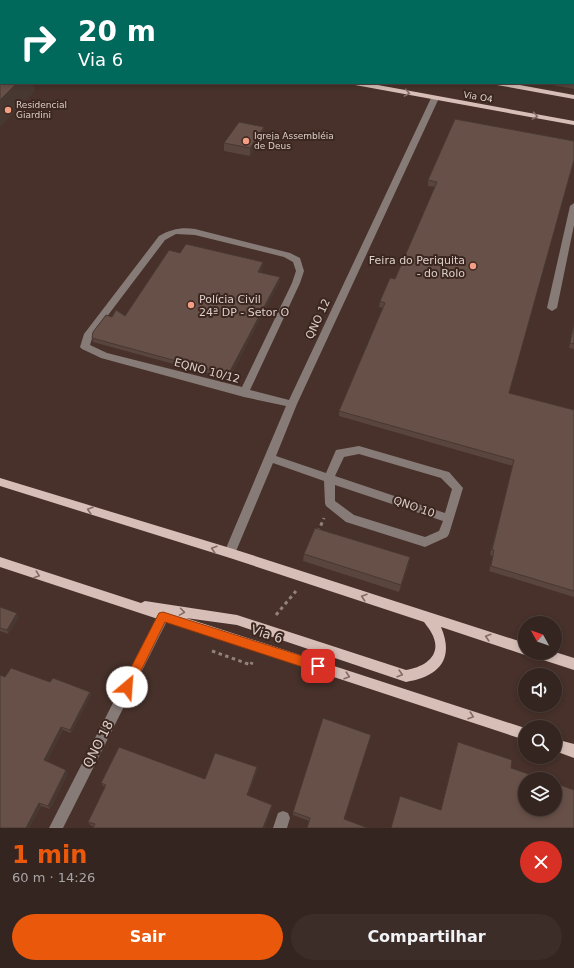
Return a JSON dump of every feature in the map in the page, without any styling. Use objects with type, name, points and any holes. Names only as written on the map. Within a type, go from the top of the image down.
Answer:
[{"type":"main road","name":"Via O4","points":[[360,84],[574,123]]},
{"type":"main road","name":"Via O4","points":[[502,84],[574,97]]},
{"type":"main road","points":[[0,482],[518,647]]},
{"type":"main road","name":"Via 6","points":[[0,562],[163,617],[407,694],[518,732]]},
{"type":"main road","points":[[116,601],[237,620],[406,676],[416,676],[425,672],[433,667],[439,659],[442,649],[441,638],[436,627],[428,618]]},
{"type":"main road","points":[[561,660],[574,664]]},
{"type":"main road","points":[[562,747],[574,751]]},
{"type":"street","name":"QNO 12","points":[[230,554],[292,404],[435,98]]},
{"type":"street","points":[[552,308],[574,206]]},
{"type":"street","name":"EQNO 10/12","points":[[180,230],[195,232],[287,255],[297,260],[300,270],[296,283],[244,393],[104,356],[85,347],[89,334],[162,238],[171,232],[180,230]]},
{"type":"street","points":[[244,393],[292,404]]},
{"type":"street","name":"QNO 10","points":[[269,458],[448,519],[458,488],[445,475],[359,450],[340,453],[329,478]]},
{"type":"street","points":[[329,478],[330,503],[350,519],[425,542],[443,534],[448,519]]},
{"type":"street","name":"QNO 18","points":[[56,828],[163,617]]},
{"type":"building","points":[[0,84],[16,84],[0,100]]},
{"type":"building","points":[[455,119],[574,141],[574,160],[509,393],[574,410],[574,591],[491,566],[494,550],[492,550],[514,460],[339,411],[385,303],[380,301],[390,278],[395,279],[437,182],[428,180]]},
{"type":"building","points":[[239,122],[264,127],[250,148],[224,143]]},
{"type":"building","points":[[186,244],[263,262],[258,272],[280,277],[228,375],[92,338],[93,332],[106,315],[112,317],[116,310],[125,316],[169,250],[180,253]]},
{"type":"building","points":[[574,324],[574,344],[570,343]]},
{"type":"building","points":[[315,528],[410,557],[401,585],[304,554]]},
{"type":"building","points":[[0,607],[17,613],[7,630],[0,628]]},
{"type":"building","points":[[11,668],[50,682],[53,678],[90,692],[70,730],[61,727],[44,760],[66,770],[48,806],[39,803],[26,828],[0,828],[0,675],[5,677]]},
{"type":"building","points":[[323,718],[371,735],[344,819],[368,828],[307,828],[310,818],[293,812]]},
{"type":"building","points":[[458,742],[512,760],[511,768],[523,772],[518,772],[518,816],[562,816],[562,786],[574,790],[574,828],[391,828],[400,796],[441,810]]},
{"type":"building","points":[[119,747],[205,779],[215,753],[257,767],[247,795],[272,805],[263,828],[93,828],[95,824],[88,822],[106,785],[101,783]]},
{"type":"place","name":"Residencial Giardini","points":[[8,110]]},
{"type":"place","name":"Igreja Assembléia de Deus","points":[[246,141]]},
{"type":"place","name":"Feira do Periquita - do Rolo","points":[[473,266]]},
{"type":"place","name":"Polícia Civil 24ª DP - Setor O","points":[[191,305]]},
{"type":"route","points":[[127,687],[163,617],[318,666]]}]
